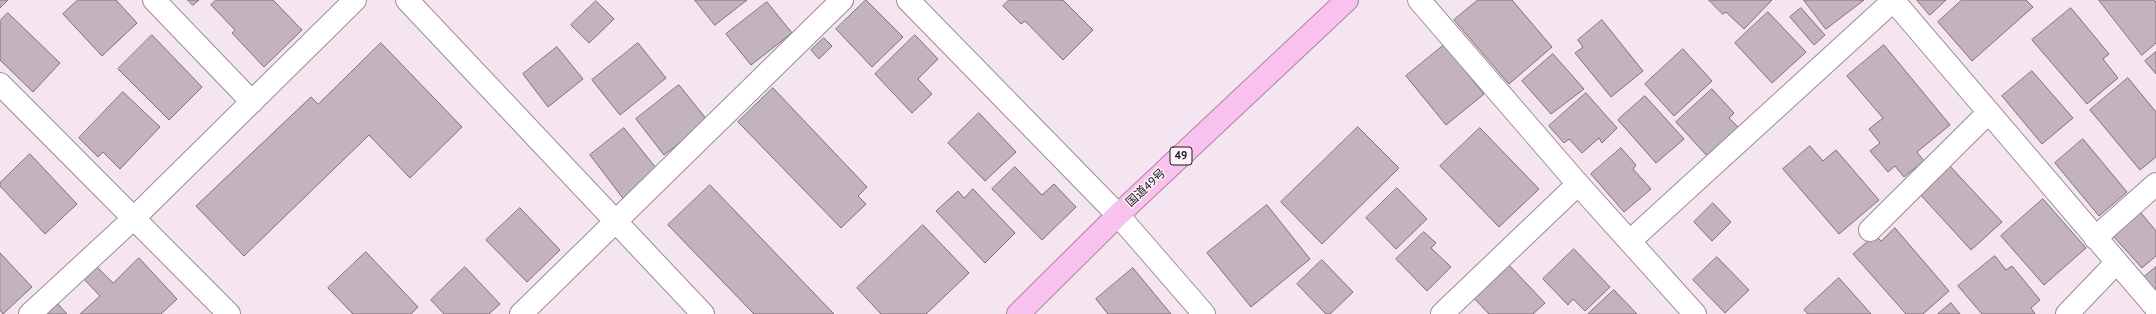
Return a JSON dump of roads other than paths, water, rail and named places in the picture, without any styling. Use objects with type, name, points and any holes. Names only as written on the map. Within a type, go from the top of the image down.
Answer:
[{"type":"highway","name":"国道49号","points":[[1018,314],[1118,215],[1347,0]]},
{"type":"street","points":[[154,0],[252,102]]},
{"type":"street","points":[[30,314],[134,218],[355,0]]},
{"type":"street","points":[[407,0],[703,314]]},
{"type":"street","points":[[521,314],[842,0]]},
{"type":"street","points":[[908,0],[1118,215],[1204,314]]},
{"type":"street","points":[[1419,0],[1578,184],[1695,314]]},
{"type":"street","points":[[1630,241],[1894,0],[2116,263],[2156,308]]},
{"type":"street","points":[[0,84],[229,314]]},
{"type":"street","points":[[1870,230],[1989,112]]},
{"type":"street","points":[[1445,313],[1578,184]]},
{"type":"street","points":[[2095,238],[2156,184]]},
{"type":"street","points":[[2067,314],[2116,263]]}]
